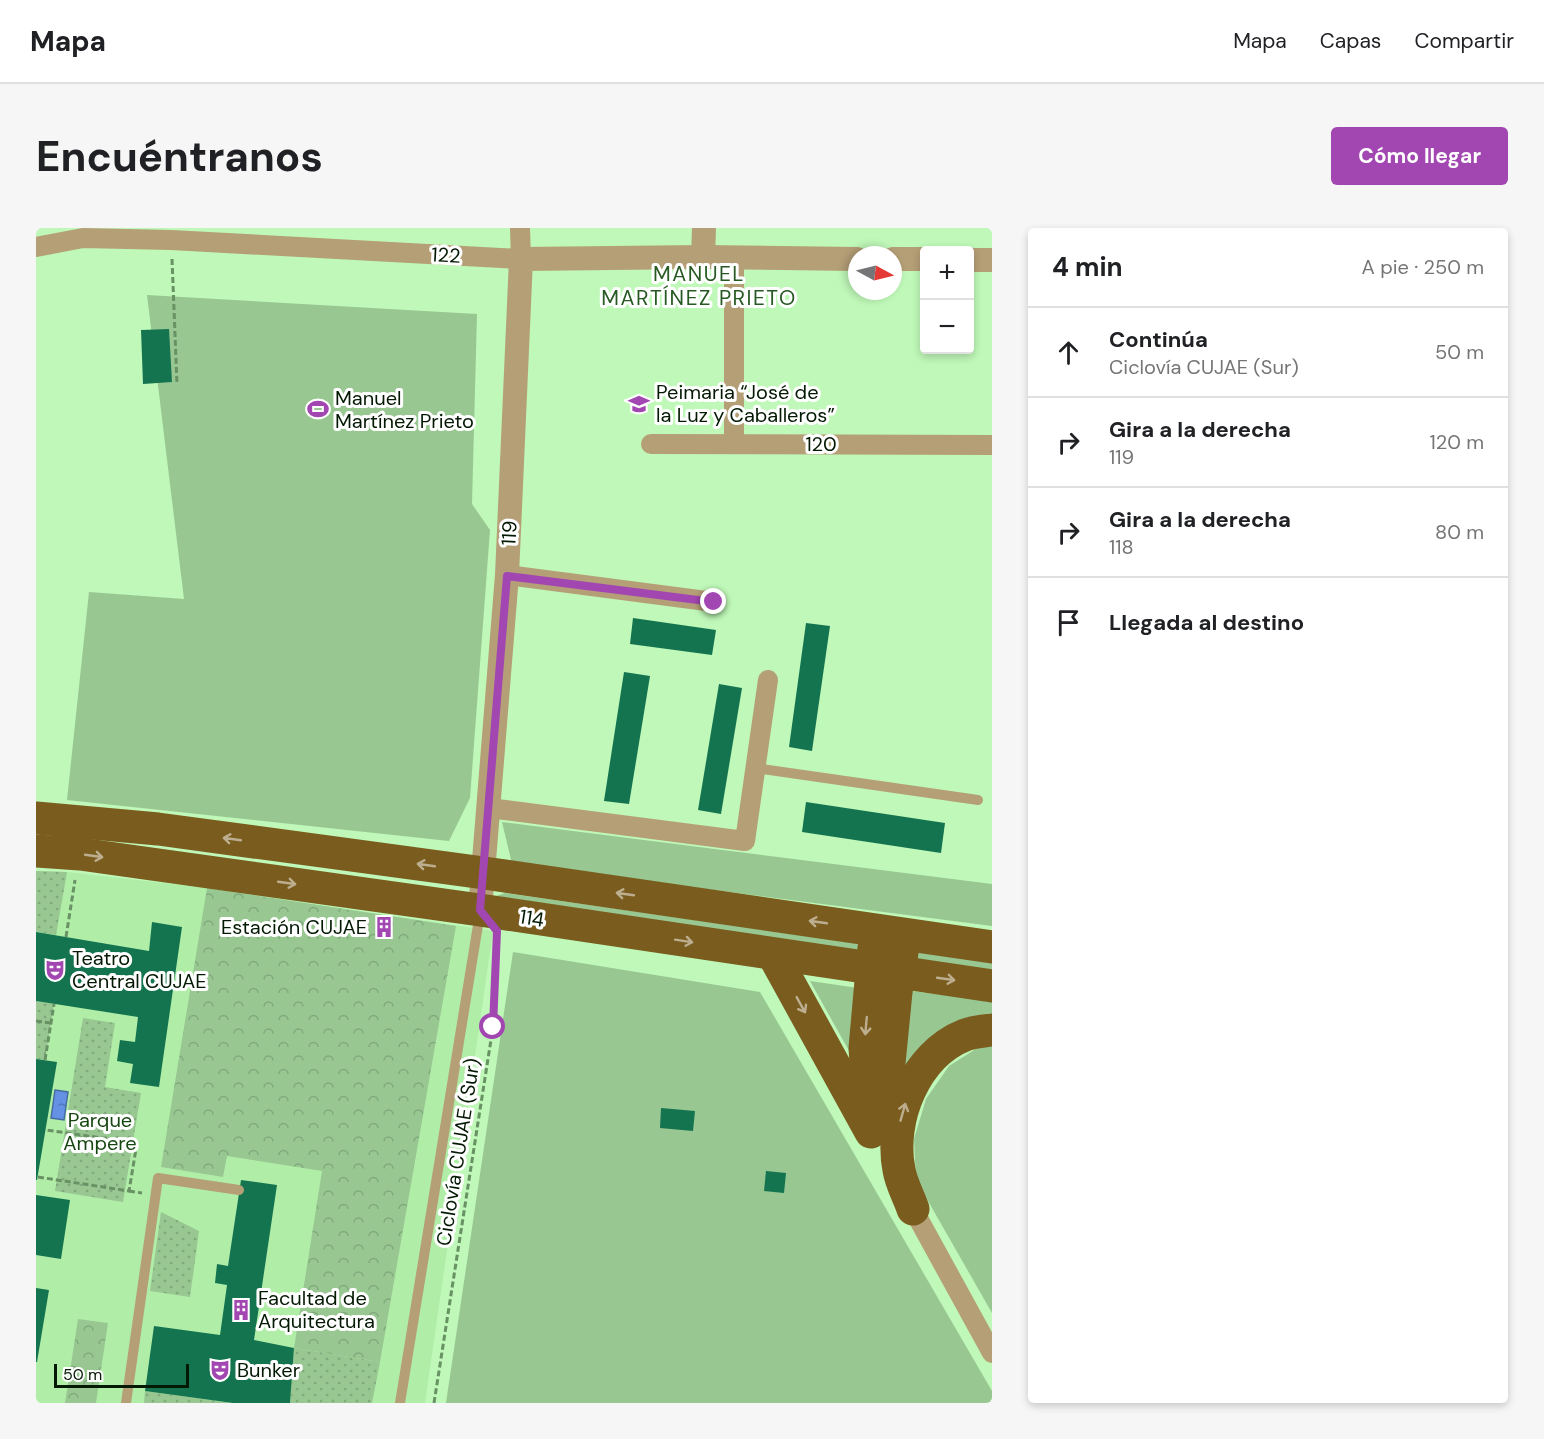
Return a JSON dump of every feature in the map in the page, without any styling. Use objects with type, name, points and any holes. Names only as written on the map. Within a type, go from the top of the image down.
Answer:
[{"type":"highway","name":"114","points":[[36,818],[158,829],[484,873],[992,947]]},
{"type":"highway","name":"114","points":[[36,851],[80,854],[480,910],[992,986]]},
{"type":"highway","points":[[871,1132],[865,1047],[885,970],[890,933]]},
{"type":"highway","points":[[773,954],[871,1132]]},
{"type":"highway","points":[[914,1209],[899,1170],[898,1129],[909,1090],[933,1056],[965,1035],[992,1030]]},
{"type":"street","name":"119","points":[[480,910],[507,576],[521,259],[520,228]]},
{"type":"street","points":[[703,257],[704,228]]},
{"type":"street","name":"122","points":[[36,247],[83,238],[171,240],[521,259],[703,257],[848,259]]},
{"type":"street","points":[[734,258],[734,444]]},
{"type":"street","points":[[902,259],[920,259]]},
{"type":"street","points":[[974,260],[992,260]]},
{"type":"street","name":"120","points":[[651,444],[992,445]]},
{"type":"street","points":[[507,576],[714,602]]},
{"type":"street","points":[[489,808],[745,841],[768,680]]},
{"type":"street","points":[[871,1132],[992,1353]]},
{"type":"lane","points":[[755,768],[978,800]]},
{"type":"lane","points":[[399,1403],[480,910]]},
{"type":"lane","points":[[126,1403],[158,1178],[239,1190]]},
{"type":"path","points":[[171,240],[177,384]]},
{"type":"path","points":[[66,937],[80,854]]},
{"type":"path","name":"Ciclovía CUJAE (Sur)","points":[[434,1403],[493,1027],[497,931],[480,910]]},
{"type":"path","points":[[45,1060],[54,1004]]},
{"type":"path","points":[[36,1021],[51,1023]]},
{"type":"path","points":[[38,1177],[129,1191],[136,1143],[46,1130]]},
{"type":"shaded area","points":[[36,871],[67,872],[207,888],[493,931],[425,1403],[36,1403]]},
{"type":"green space","points":[[147,295],[477,314],[472,504],[490,530],[470,798],[449,841],[67,800],[89,592],[184,599]]},
{"type":"green space","points":[[502,822],[992,884],[992,926],[512,864]]},
{"type":"green space","points":[[36,871],[67,872],[56,935],[36,932]]},
{"type":"green space","points":[[207,888],[456,926],[380,1362],[294,1348],[322,1171],[227,1156],[223,1177],[161,1167]]},
{"type":"green space","points":[[505,893],[992,962],[992,973],[496,896]]},
{"type":"green space","points":[[513,952],[760,992],[992,1391],[992,1403],[446,1403]]},
{"type":"green space","points":[[810,981],[858,988],[853,1058]]},
{"type":"green space","points":[[911,991],[992,1001],[992,1019],[900,1079]]},
{"type":"green space","points":[[36,1001],[54,1004],[45,1060],[36,1059]]},
{"type":"green space","name":"Parque Ampere","points":[[83,1018],[115,1023],[105,1087],[141,1093],[123,1202],[55,1191]]},
{"type":"green space","points":[[992,1043],[992,1313],[916,1180],[914,1139],[926,1099],[949,1066],[982,1045]]},
{"type":"green space","points":[[161,1212],[199,1231],[190,1297],[150,1291]]},
{"type":"green space","points":[[78,1319],[108,1323],[96,1403],[65,1403]]},
{"type":"green space","points":[[294,1348],[380,1362],[372,1403],[290,1403]]},
{"type":"green space","points":[[145,1391],[233,1403],[144,1403]]},
{"type":"water","points":[[55,1090],[68,1092],[64,1120],[51,1118]]},
{"type":"building","points":[[169,329],[172,382],[143,384],[141,330]]},
{"type":"building","points":[[633,618],[716,630],[712,655],[630,644]]},
{"type":"building","points":[[806,623],[830,626],[812,751],[789,747]]},
{"type":"building","points":[[624,672],[650,676],[629,804],[604,801]]},
{"type":"building","points":[[719,684],[742,688],[721,814],[698,810]]},
{"type":"building","points":[[806,802],[945,823],[941,853],[802,832]]},
{"type":"building","name":"Estación CUJAE","points":[[378,921],[392,921],[389,935],[377,933]]},
{"type":"building","points":[[152,922],[182,927],[159,1087],[130,1083],[133,1064],[117,1061],[120,1040],[135,1042],[138,1017],[36,1001],[36,932],[149,951]]},
{"type":"building","points":[[36,1059],[57,1062],[37,1180],[36,1180]]},
{"type":"building","points":[[661,1108],[695,1111],[693,1131],[660,1128]]},
{"type":"building","points":[[766,1171],[786,1173],[784,1193],[764,1191]]},
{"type":"building","name":"Bunker","points":[[241,1180],[277,1185],[254,1340],[294,1348],[290,1403],[233,1403],[145,1391],[154,1326],[220,1335],[227,1285],[215,1283],[217,1264],[228,1266]]},
{"type":"building","points":[[36,1195],[70,1200],[61,1259],[36,1255]]},
{"type":"building","points":[[36,1288],[49,1290],[37,1362],[36,1362]]},
{"type":"place","name":"Peimaria “José de la Luz y Caballeros”","points":[[639,404]]},
{"type":"place","name":"Manuel Martínez Prieto","points":[[318,409]]},
{"type":"place","name":"Estación CUJAE","points":[[384,927]]},
{"type":"place","name":"Teatro Central CUJAE","points":[[55,970]]},
{"type":"place","name":"Facultad de Arquitectura","points":[[241,1310]]},
{"type":"place","name":"Bunker","points":[[220,1370]]},
{"type":"district","name":"MANUEL MARTÍNEZ PRIETO","points":[[699,286]]},
{"type":"route","points":[[493,1027],[497,931],[480,910],[507,576],[714,602]]}]
